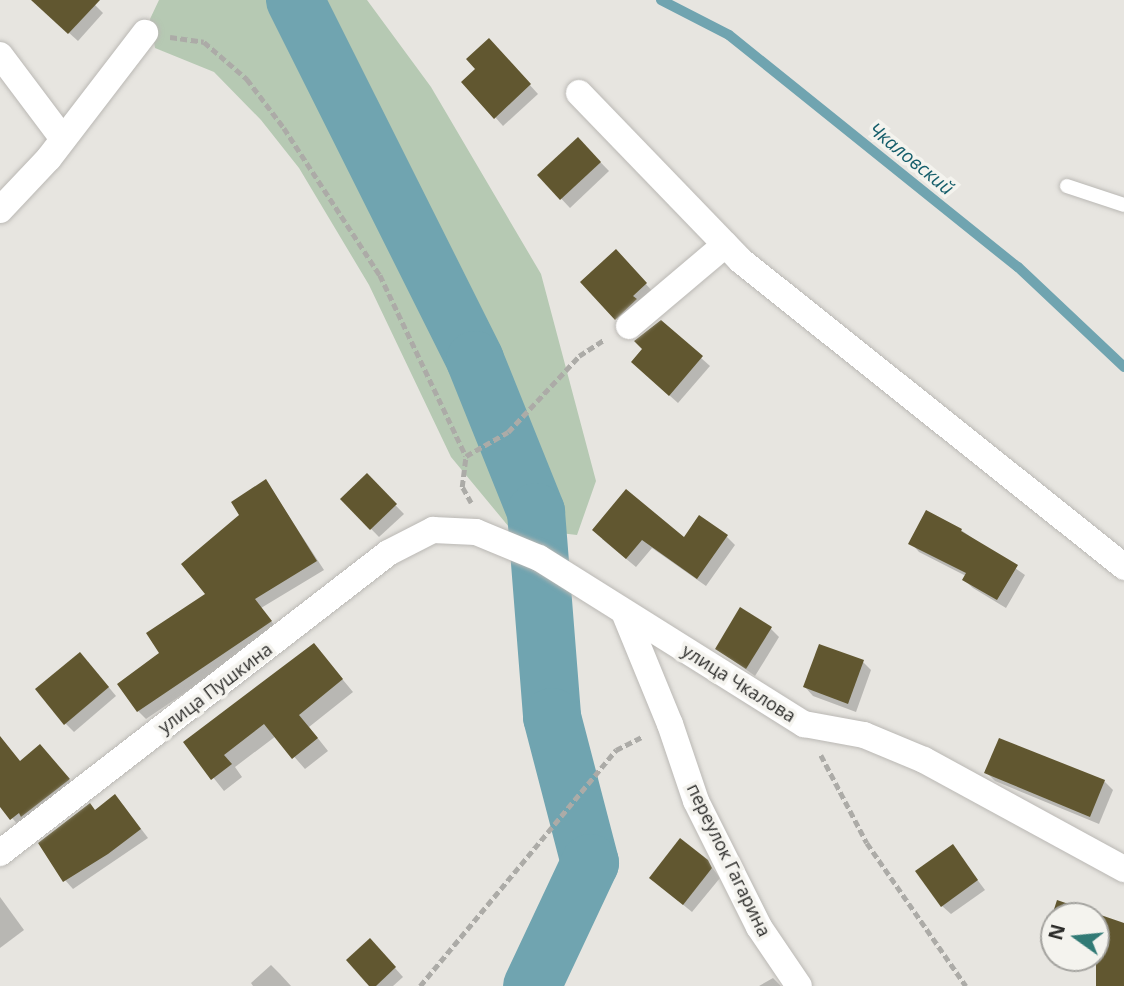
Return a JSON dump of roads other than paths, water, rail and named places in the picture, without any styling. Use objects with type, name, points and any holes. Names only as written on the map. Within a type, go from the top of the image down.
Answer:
[{"type":"street","points":[[0,210],[63,139],[145,33]]},
{"type":"street","points":[[0,55],[63,139]]},
{"type":"street","points":[[579,93],[740,260],[1124,567]]},
{"type":"street","points":[[629,326],[725,245]]},
{"type":"street","name":"улица Чкалова","points":[[433,530],[476,532],[539,558],[804,723],[864,735],[924,760],[1124,869]]},
{"type":"street","name":"улица Пушкина","points":[[0,853],[388,553],[433,530]]},
{"type":"street","name":"переулок Гагарина","points":[[624,612],[670,723],[696,800],[759,927],[799,986]]},
{"type":"lane","points":[[1067,186],[1124,205]]},
{"type":"waterway","points":[[295,0],[475,360],[536,512],[552,717],[590,863],[532,986]]},
{"type":"waterway","name":"Чкаловский","points":[[661,0],[729,35],[1018,267],[1124,367]]}]
